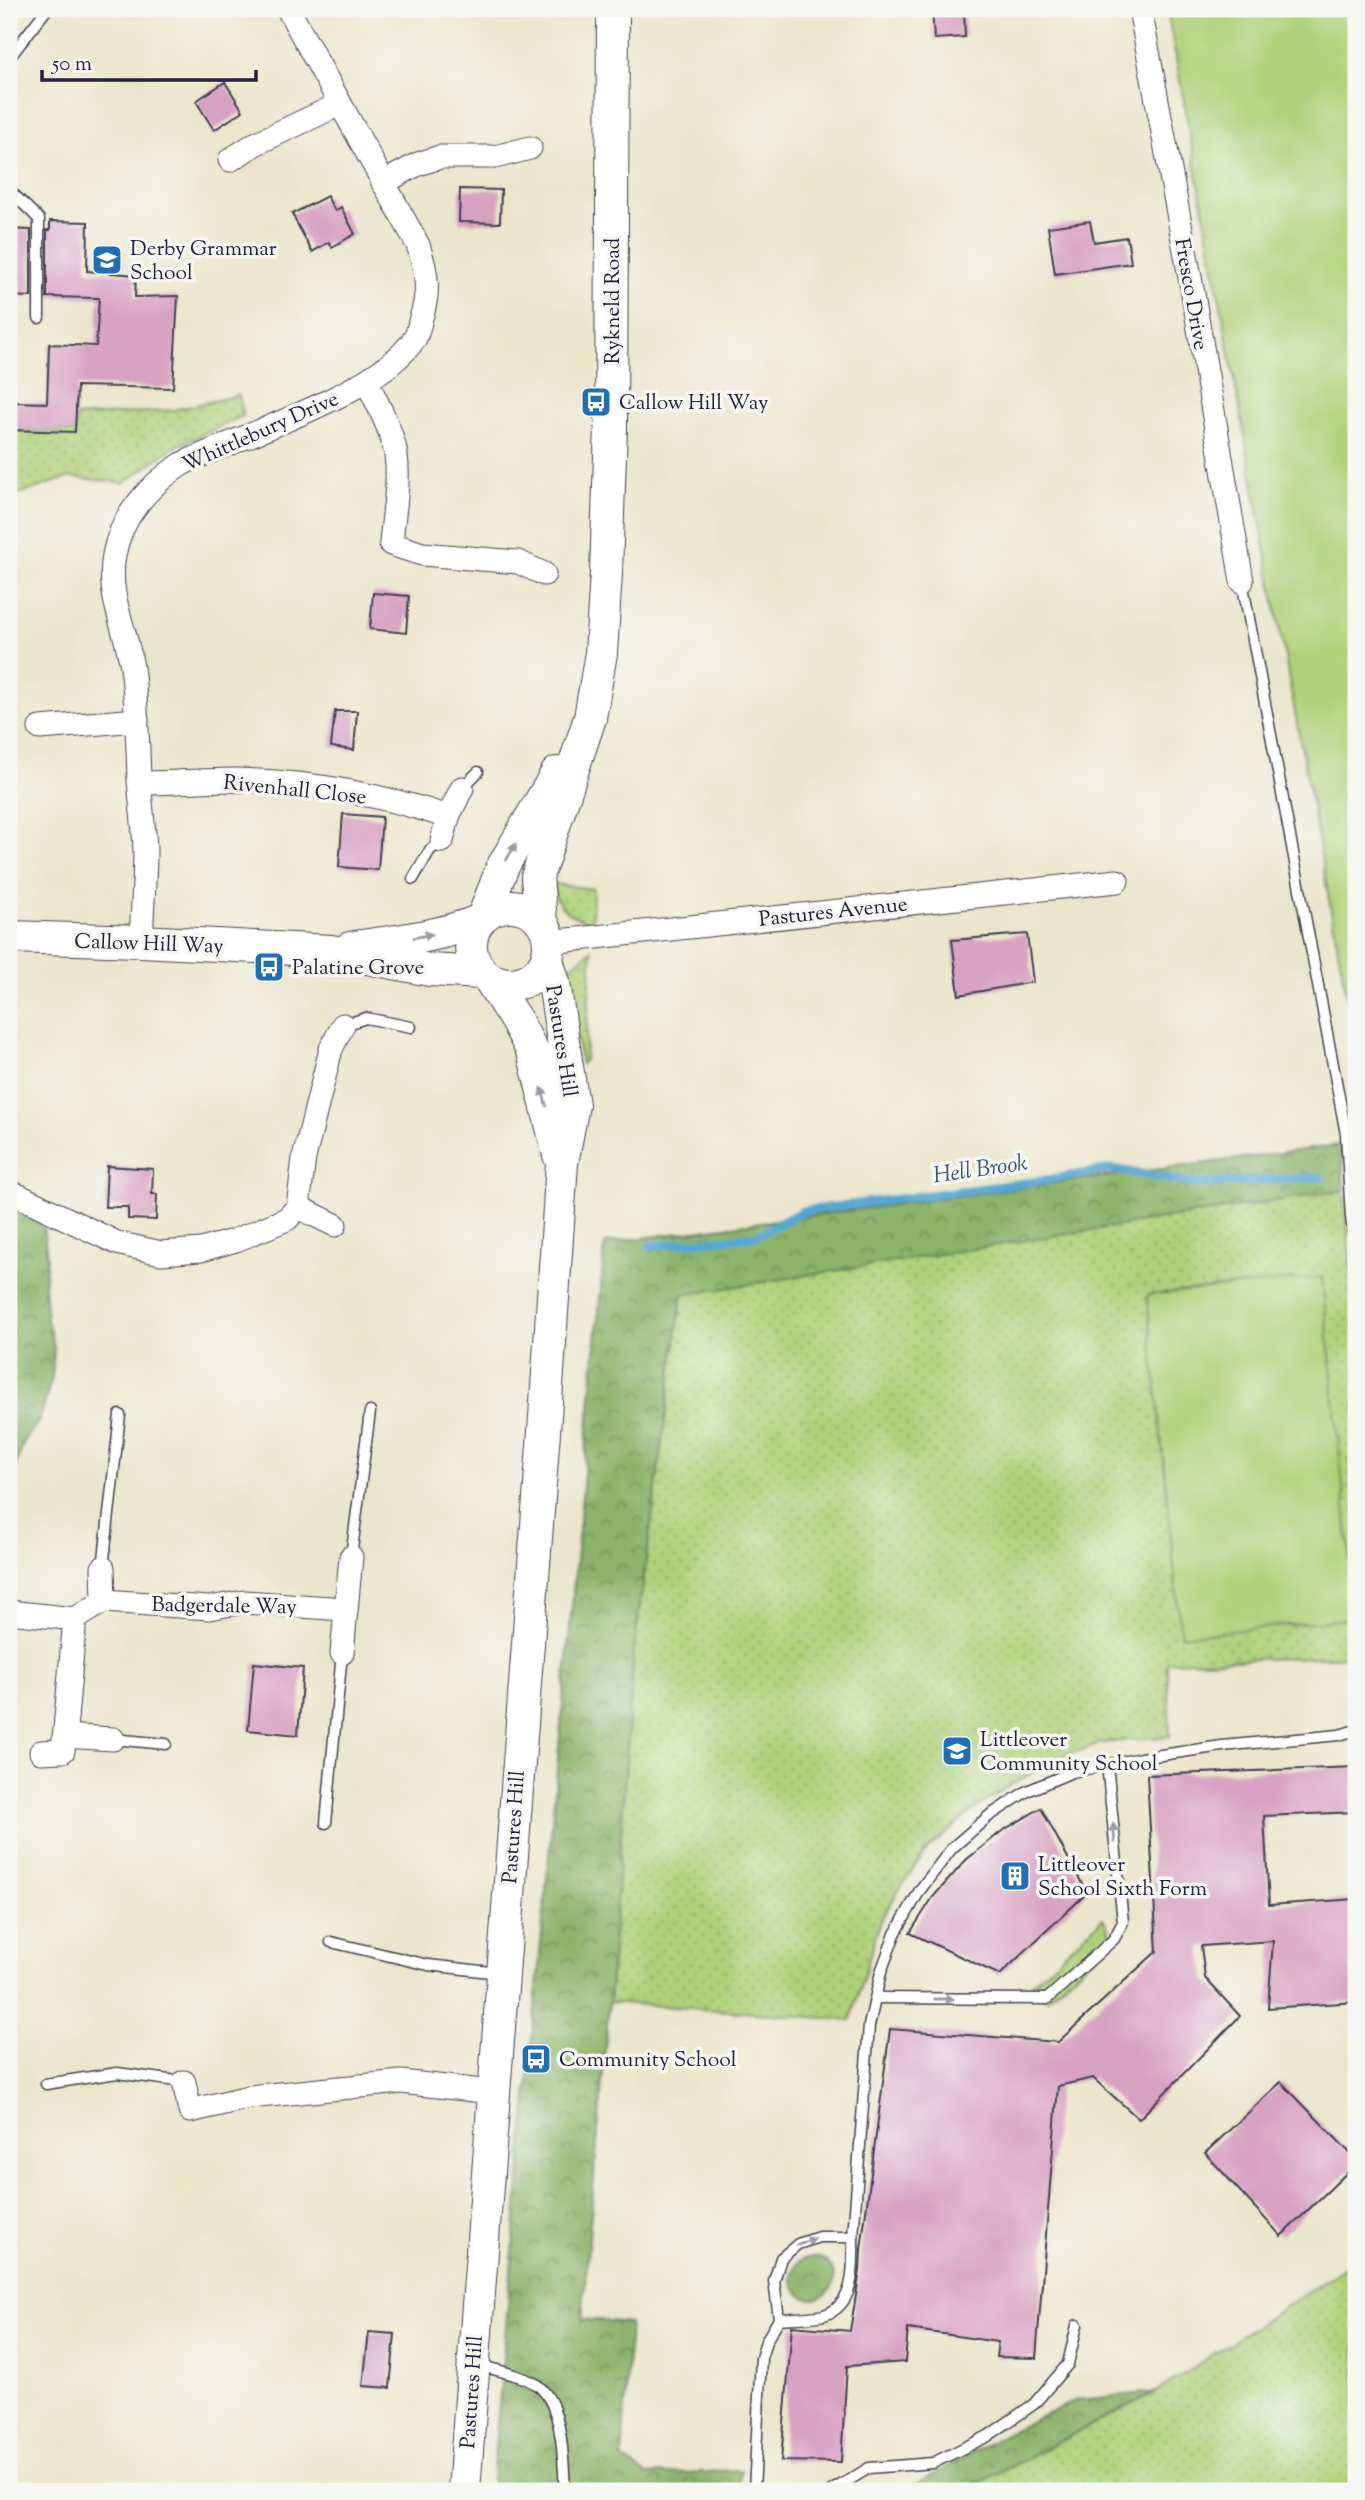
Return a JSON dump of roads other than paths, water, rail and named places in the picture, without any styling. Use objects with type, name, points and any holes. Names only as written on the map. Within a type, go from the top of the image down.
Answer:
[{"type":"street","name":"Whittlebury Drive","points":[[141,941],[145,848],[137,720],[129,646],[114,603],[111,581],[120,532],[129,514],[163,476],[182,464],[367,382],[399,357],[416,337],[428,290],[426,270],[418,246],[288,9]]},
{"type":"street","name":"Rykneld Road","points":[[546,941],[537,877],[590,718],[601,653],[607,573],[611,427],[613,9]]},
{"type":"street","name":"Fresco Drive","points":[[1140,9],[1192,288],[1242,580]]},
{"type":"street","points":[[230,160],[256,144],[340,103]]},
{"type":"street","points":[[383,183],[418,164],[440,157],[495,156],[530,148]]},
{"type":"street","points":[[367,382],[396,453],[391,544],[422,554],[518,562],[544,574]]},
{"type":"street","name":"Rykneld Road","points":[[481,918],[503,866],[590,718]]},
{"type":"street","points":[[40,728],[137,720]]},
{"type":"street","name":"Rivenhall Close","points":[[140,783],[237,780],[346,790],[420,807],[448,817]]},
{"type":"street","points":[[442,841],[448,817],[470,780]]},
{"type":"street","name":"Pastures Avenue","points":[[546,941],[1117,881]]},
{"type":"street","points":[[496,908],[525,908],[546,941],[540,972],[531,980],[505,985],[485,976],[472,957],[470,945],[472,933],[481,918],[496,908]]},
{"type":"street","name":"Callow Hill Way","points":[[331,951],[459,929],[481,918]]},
{"type":"street","name":"Callow Hill Way","points":[[9,937],[331,951],[430,970],[485,976]]},
{"type":"street","name":"Pastures Hill","points":[[464,2491],[562,1163],[573,1105],[546,941]]},
{"type":"street","name":"Pastures Hill","points":[[485,976],[517,1022],[533,1052],[562,1163]]},
{"type":"street","points":[[9,1191],[117,1243],[161,1253],[201,1250],[236,1240],[287,1219],[298,1207],[304,1158],[331,1049],[343,1026]]},
{"type":"street","points":[[298,1207],[335,1226]]},
{"type":"street","points":[[342,1653],[344,1609],[351,1557]]},
{"type":"street","points":[[9,1612],[75,1619],[104,1601],[103,1568]]},
{"type":"street","name":"Badgerdale Way","points":[[104,1601],[209,1608],[244,1602],[344,1609]]},
{"type":"street","points":[[41,1752],[62,1751],[75,1619]]},
{"type":"street","points":[[64,1736],[113,1739]]},
{"type":"street","points":[[184,2082],[190,2111],[249,2097],[401,2082],[492,2092]]},
{"type":"lane","points":[[9,58],[47,9]]},
{"type":"lane","points":[[9,190],[39,219],[38,318]]},
{"type":"lane","points":[[1242,580],[1346,1134],[1356,1254]]},
{"type":"lane","points":[[413,879],[430,850],[442,841]]},
{"type":"lane","points":[[343,1026],[366,1018],[411,1027]]},
{"type":"lane","points":[[351,1557],[370,1412]]},
{"type":"lane","points":[[103,1568],[120,1415]]},
{"type":"lane","points":[[326,1823],[342,1653]]},
{"type":"lane","points":[[779,2319],[825,2314],[838,2306],[848,2294],[853,2270],[853,2236],[869,2026],[881,1972],[895,1934],[920,1890],[953,1848],[989,1816],[1027,1791],[1072,1772],[1222,1746],[1339,1735],[1356,1730]]},
{"type":"lane","points":[[113,1739],[166,1744]]},
{"type":"lane","points":[[876,1998],[1047,1999],[1114,1939],[1123,1922],[1107,1764]]},
{"type":"lane","points":[[331,1942],[428,1965],[502,1973]]},
{"type":"lane","points":[[46,2084],[117,2073],[184,2082]]},
{"type":"lane","points":[[754,2491],[761,2358],[766,2341],[779,2319],[774,2281],[781,2258],[798,2244],[819,2237],[853,2236]]},
{"type":"lane","points":[[831,2491],[869,2468],[933,2463],[988,2436],[1034,2404],[1068,2364],[1077,2325]]},
{"type":"lane","points":[[472,2364],[534,2382],[551,2402],[561,2432],[565,2491]]},
{"type":"waterway","name":"Hell Brook","points":[[650,1246],[756,1236],[803,1211],[1040,1181],[1112,1169],[1197,1184],[1320,1177]]},
{"type":"place","name":"Derby Grammar School","points":[[107,260]]},
{"type":"place","name":"Callow Hill Way","points":[[596,402]]},
{"type":"place","name":"Palatine Grove","points":[[269,967]]},
{"type":"place","name":"Littleover Community School","points":[[957,1751]]},
{"type":"place","name":"Littleover School Sixth Form","points":[[1015,1876]]},
{"type":"place","name":"Community School","points":[[536,2059]]}]
